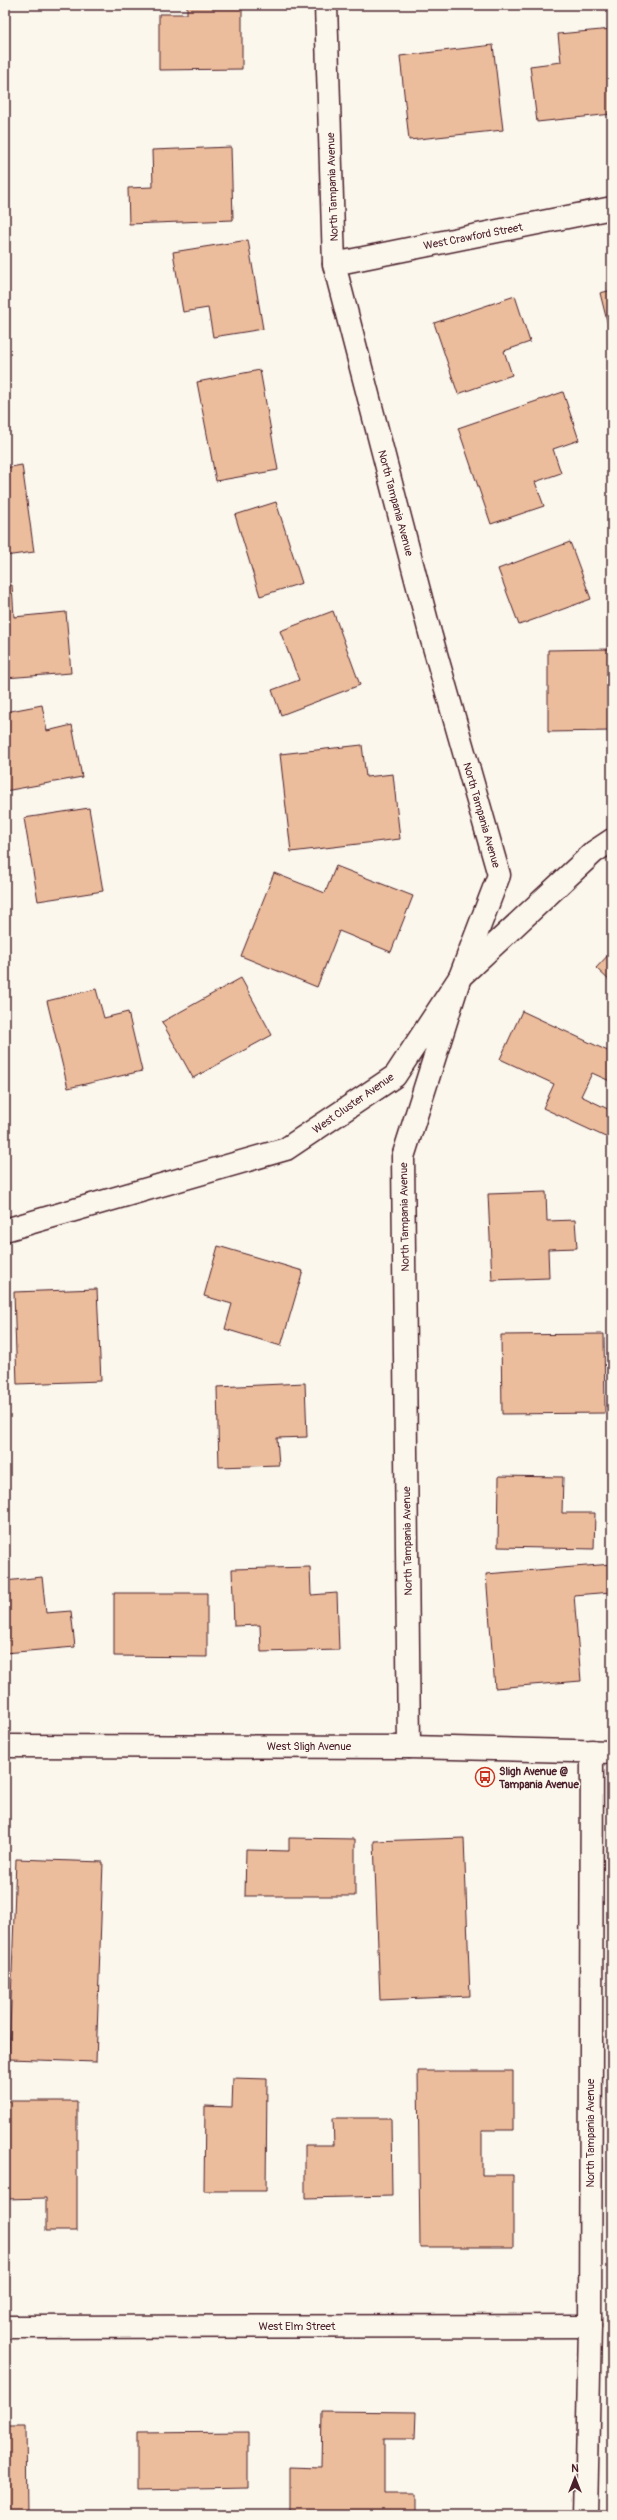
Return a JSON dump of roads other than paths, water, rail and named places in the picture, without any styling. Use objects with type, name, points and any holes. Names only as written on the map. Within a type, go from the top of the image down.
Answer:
[{"type":"street","name":"North Tampania Avenue","points":[[326,5],[334,264],[430,633],[499,875],[460,977],[403,1157],[409,1747]]},
{"type":"street","name":"West Crawford Street","points":[[334,264],[612,208]]},
{"type":"street","name":"West Cluster Avenue","points":[[5,1230],[286,1149],[395,1076],[460,977],[594,852],[612,840]]},
{"type":"street","name":"West Sligh Avenue","points":[[5,1746],[409,1747],[602,1751]]},
{"type":"street","name":"North Tampania Avenue","points":[[586,2515],[602,1751]]},
{"type":"street","name":"West Elm Street","points":[[5,2327],[590,2326]]},
{"type":"place","name":"Sligh Avenue @ Tampania Avenue","points":[[485,1777]]}]
